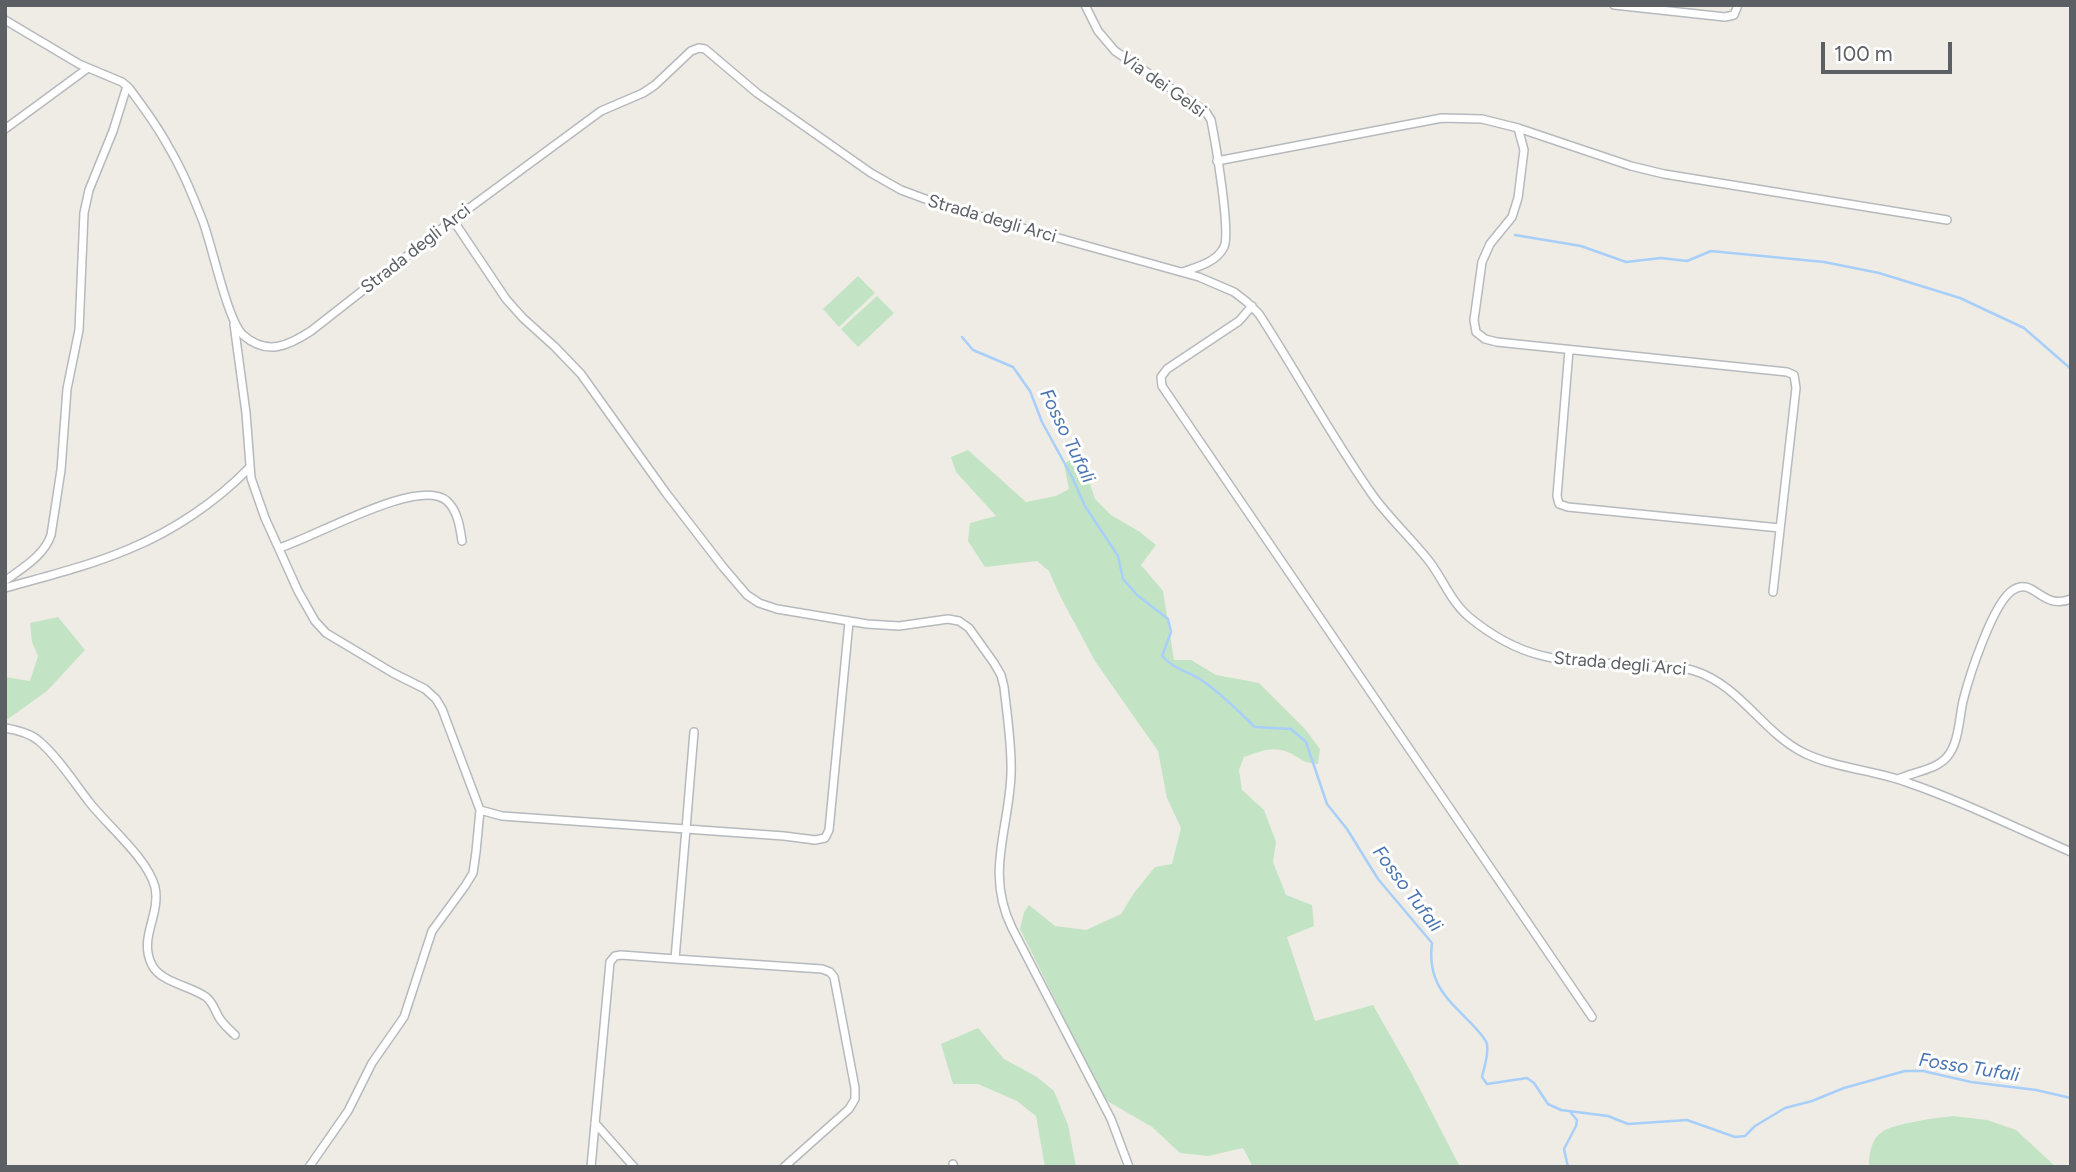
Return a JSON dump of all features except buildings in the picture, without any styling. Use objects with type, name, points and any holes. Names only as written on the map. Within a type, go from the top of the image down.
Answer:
[{"type":"street","name":"Via dei Gelsi","points":[[1085,5],[1098,31],[1115,51],[1208,114],[1212,122],[1226,219],[1225,245],[1213,259],[1182,272]]},
{"type":"street","points":[[1614,5],[1728,17],[1734,15],[1738,5]]},
{"type":"street","points":[[5,20],[88,68],[127,86],[165,139],[206,229],[234,324],[246,413],[249,468],[260,504],[298,592],[322,630],[338,642],[421,686],[436,699],[480,810],[473,873],[466,887],[432,931],[404,1017],[372,1063],[348,1111],[309,1167]]},
{"type":"street","name":"Strada degli Arci","points":[[234,324],[257,343],[278,347],[290,344],[601,111],[655,85],[685,55],[699,48],[708,50],[751,88],[856,163],[907,193],[947,207],[1182,272],[1223,287],[1252,306],[1374,497],[1428,560],[1458,606],[1490,633],[1518,649],[1550,659],[1696,671],[1733,692],[1786,741],[1804,753],[1898,779],[1936,793],[2071,852]]},
{"type":"street","points":[[5,129],[88,68]]},
{"type":"street","points":[[5,581],[41,552],[48,544],[52,531],[62,459],[67,389],[80,318],[84,213],[90,185],[113,131],[127,86]]},
{"type":"street","points":[[1217,161],[1442,118],[1482,119],[1664,174],[1947,220]]},
{"type":"street","points":[[1518,128],[1524,150],[1518,198],[1512,218],[1490,244],[1485,255],[1478,285],[1474,327],[1478,335],[1490,341],[1791,373],[1795,378],[1796,388],[1773,592]]},
{"type":"street","points":[[453,220],[502,294],[581,374],[666,493],[742,589],[759,603],[849,622],[900,626],[948,619],[959,621],[969,628],[1000,673],[1004,687],[1011,772],[999,861],[1001,901],[1012,928],[1108,1112],[1129,1167]]},
{"type":"street","points":[[1252,306],[1239,321],[1167,369],[1161,377],[1161,386],[1592,1017]]},
{"type":"street","points":[[1569,350],[1557,496],[1559,504],[1780,528]]},
{"type":"street","points":[[5,588],[87,564],[143,543],[178,524],[219,495],[249,468]]},
{"type":"street","points":[[279,548],[378,507],[403,498],[426,494],[442,497],[452,506],[462,541]]},
{"type":"street","points":[[1898,779],[1936,764],[1949,754],[1965,695],[1989,625],[2008,593],[2024,586],[2030,587],[2050,601],[2071,599]]},
{"type":"street","points":[[480,810],[502,816],[780,835],[815,840],[827,836],[849,622]]},
{"type":"street","points":[[5,728],[29,735],[44,746],[140,861],[156,893],[147,944],[153,968],[162,976],[206,997],[213,1004],[222,1022],[235,1035]]},
{"type":"street","points":[[675,959],[694,732]]},
{"type":"street","points":[[591,1167],[610,962],[615,956],[621,955],[822,969],[834,977],[855,1100],[849,1109],[784,1167]]},
{"type":"street","points":[[595,1123],[634,1167]]},
{"type":"green space","points":[[858,276],[875,293],[839,327],[823,309]]},
{"type":"green space","points":[[877,296],[894,313],[858,347],[841,329]]},
{"type":"green space","points":[[968,450],[1026,502],[1056,496],[1069,489],[1064,464],[1071,459],[1085,469],[1095,499],[1111,515],[1156,545],[1141,565],[1163,591],[1174,660],[1191,660],[1216,675],[1259,683],[1305,729],[1320,749],[1318,764],[1273,749],[1244,757],[1239,770],[1242,790],[1264,810],[1276,842],[1273,862],[1286,895],[1312,905],[1314,926],[1287,937],[1315,1021],[1373,1005],[1460,1167],[1253,1167],[1243,1148],[1208,1156],[1180,1153],[1152,1127],[1104,1099],[1020,929],[1024,912],[1029,905],[1055,926],[1086,930],[1121,914],[1155,867],[1172,864],[1181,828],[1167,798],[1158,751],[1095,661],[1049,571],[1037,561],[985,567],[968,541],[970,523],[996,516],[956,472],[951,457]]},
{"type":"green space","points":[[58,617],[85,650],[47,691],[5,721],[5,677],[30,681],[38,656],[32,642],[30,623]]},
{"type":"green space","points":[[978,1028],[1004,1059],[1037,1077],[1054,1091],[1068,1125],[1076,1167],[1045,1167],[1036,1116],[1017,1101],[978,1084],[953,1084],[941,1044]]},
{"type":"green space","points":[[1953,1116],[1987,1120],[2016,1130],[2056,1167],[1869,1167],[1873,1143],[1882,1132],[1906,1124]]},
{"type":"waterway","points":[[1515,235],[1581,246],[1626,262],[1661,258],[1687,261],[1711,251],[1824,262],[1879,273],[1960,298],[2024,328],[2071,369]]},
{"type":"waterway","name":"Fosso Tufali","points":[[962,337],[973,350],[1013,367],[1030,391],[1042,422],[1085,506],[1118,556],[1123,579],[1137,595],[1168,619],[1171,632],[1162,656],[1172,665],[1211,687],[1255,727],[1291,729],[1306,742],[1327,804],[1347,829],[1378,879],[1432,943],[1432,968],[1440,988],[1486,1041],[1487,1052],[1482,1077],[1487,1084],[1527,1078],[1534,1083],[1548,1104],[1561,1110],[1608,1116],[1628,1124],[1687,1120],[1735,1137],[1745,1136],[1755,1126],[1785,1108],[1905,1071],[1923,1071],[1971,1082],[2036,1090],[2071,1098]]},
{"type":"waterway","points":[[1568,1167],[1564,1149],[1577,1120],[1571,1113]]}]
